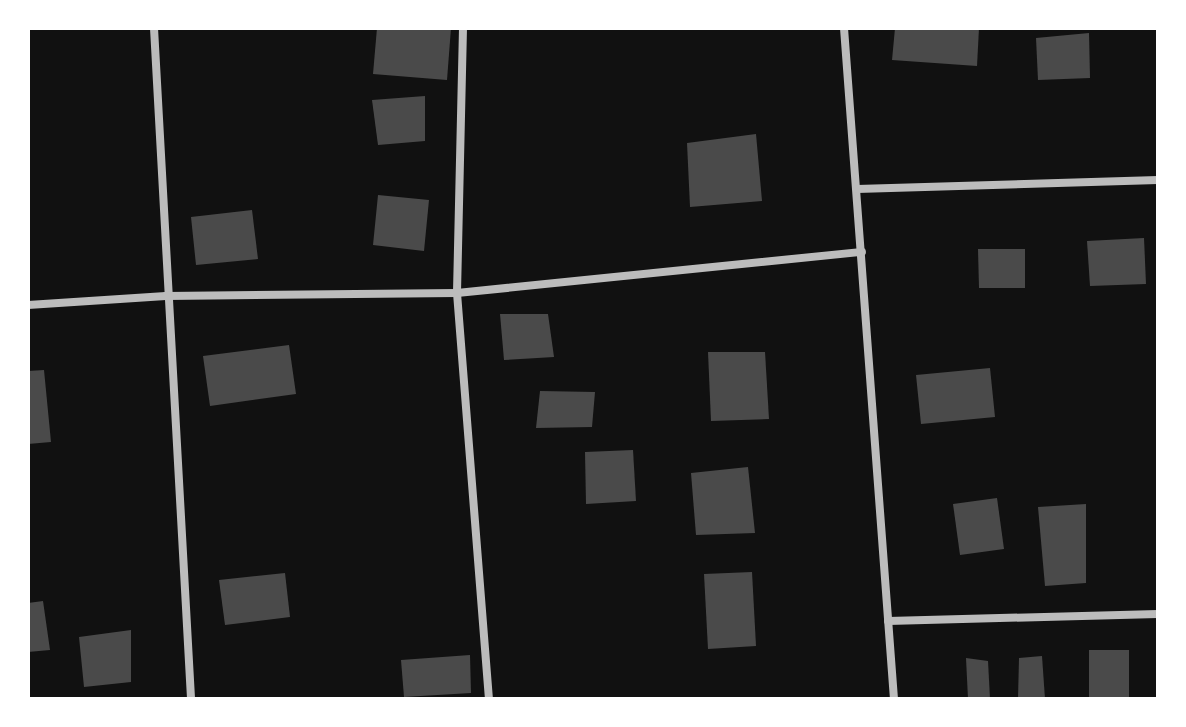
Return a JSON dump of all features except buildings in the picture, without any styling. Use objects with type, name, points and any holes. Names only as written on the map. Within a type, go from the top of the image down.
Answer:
[{"type":"street","points":[[154,28],[166,296],[191,699]]},
{"type":"street","points":[[463,28],[457,293],[489,699]]},
{"type":"street","points":[[844,28],[894,699]]},
{"type":"street","points":[[857,189],[1158,180]]},
{"type":"street","points":[[28,305],[166,296],[457,293],[862,252]]},
{"type":"street","points":[[888,621],[1158,614]]}]
